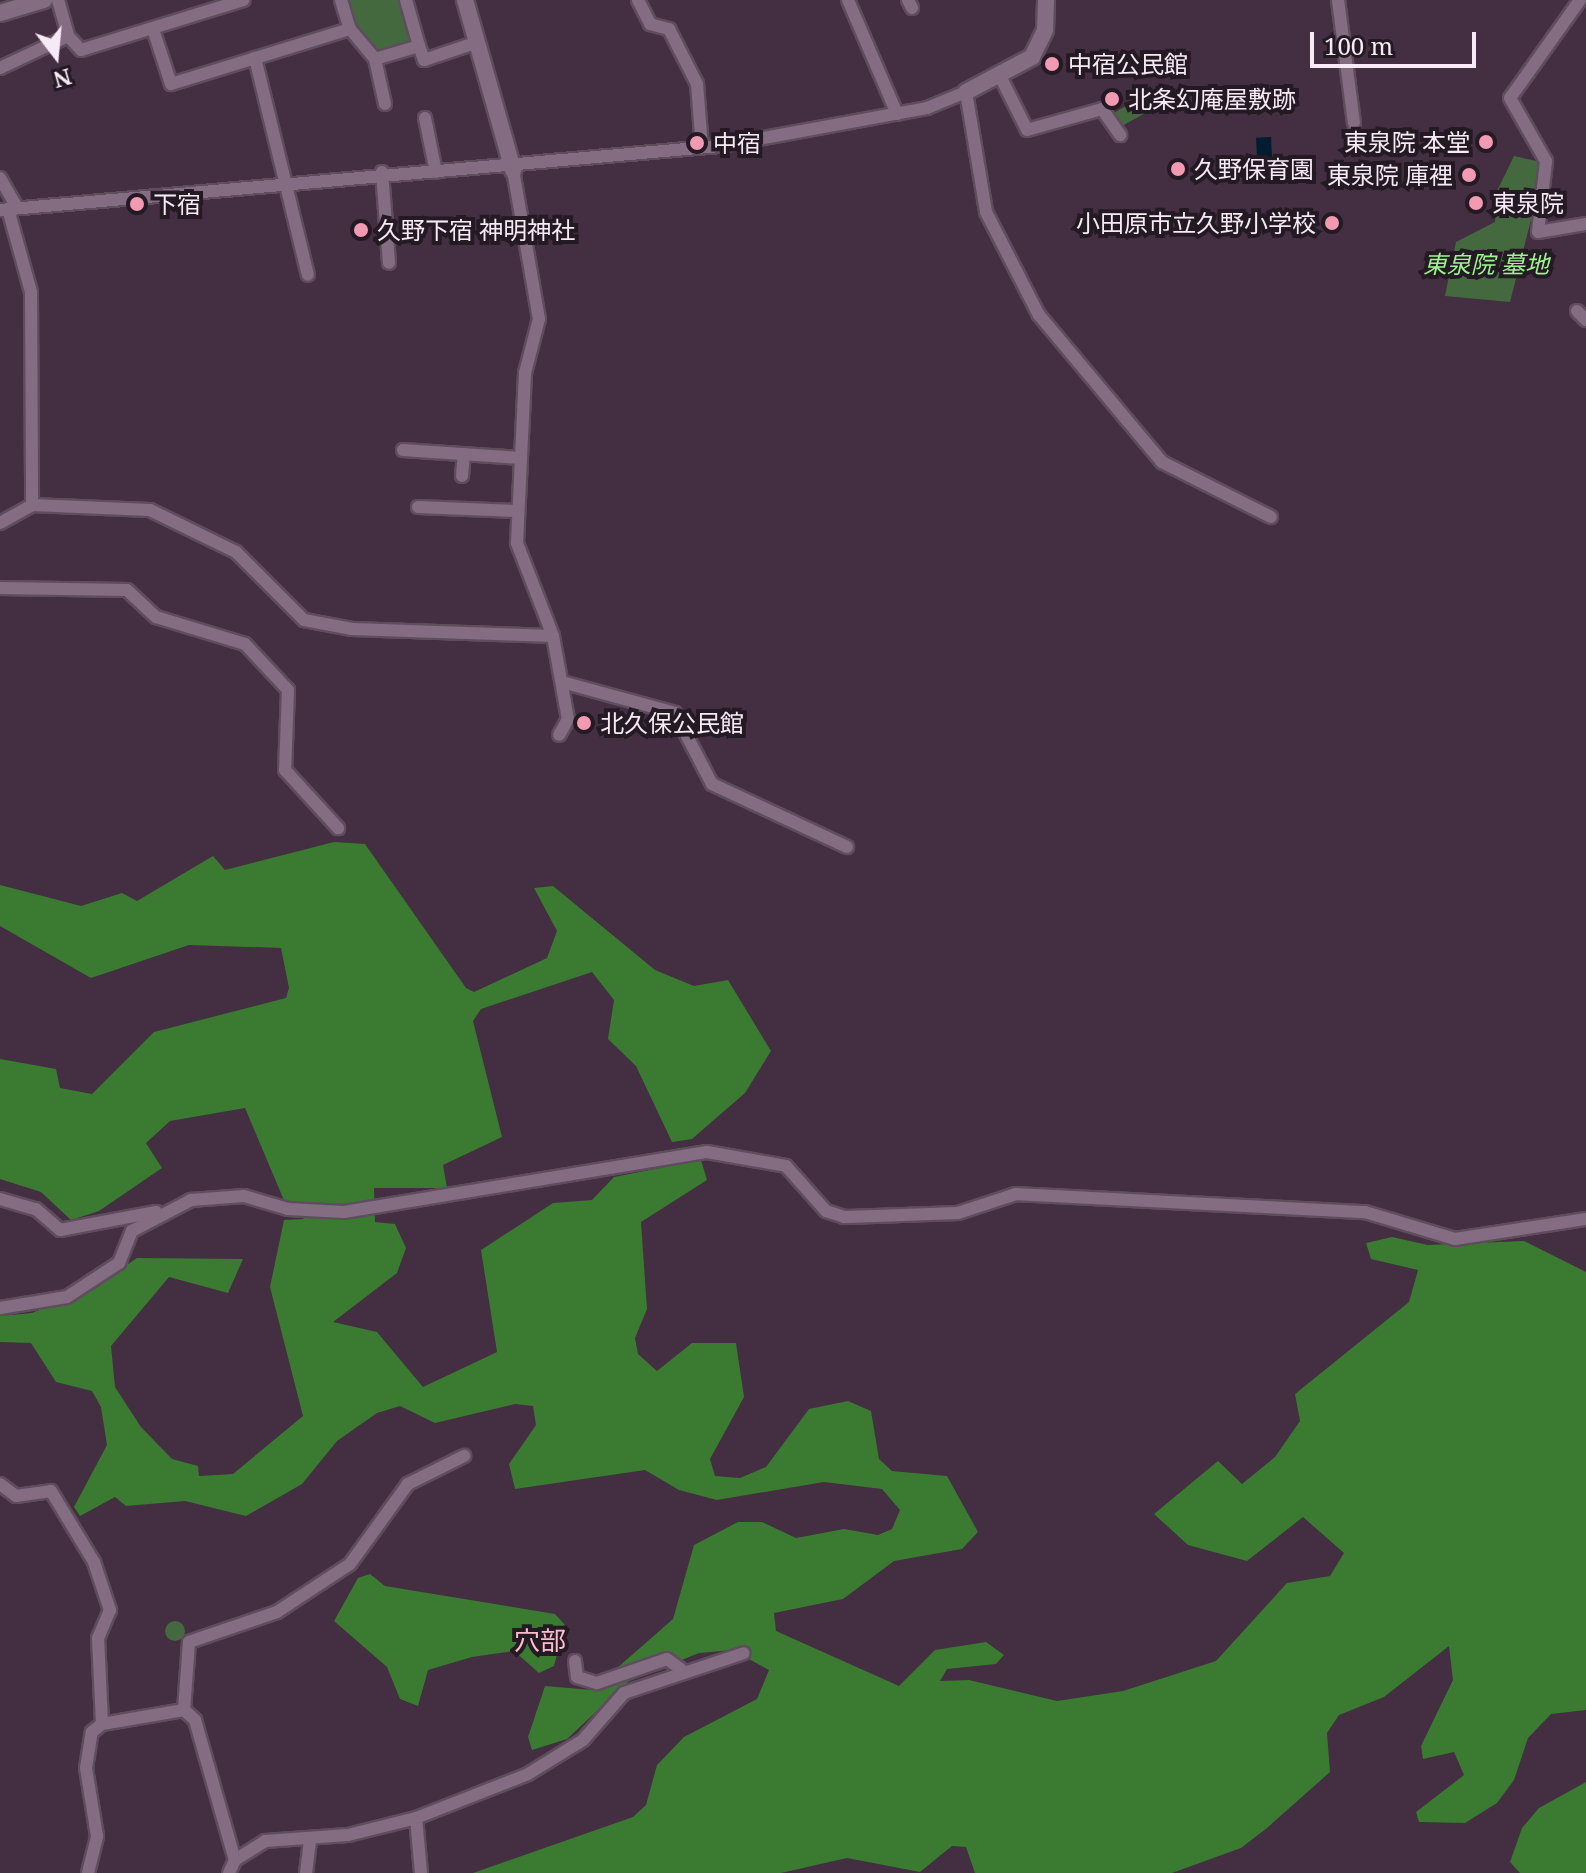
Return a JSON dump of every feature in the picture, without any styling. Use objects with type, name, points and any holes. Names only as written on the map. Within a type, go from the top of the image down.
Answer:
[{"type":"street","points":[[0,13],[44,0]]},
{"type":"street","points":[[58,0],[68,36],[81,50],[244,0]]},
{"type":"street","points":[[341,0],[350,29],[375,59],[385,104]]},
{"type":"street","points":[[406,0],[424,60],[478,42]]},
{"type":"street","points":[[465,0],[513,170],[539,319],[525,373],[516,511],[523,569],[549,611],[568,719],[559,735]]},
{"type":"street","points":[[638,0],[650,24],[669,29],[697,84],[702,147]]},
{"type":"street","points":[[848,0],[897,114]]},
{"type":"street","points":[[9,209],[382,172],[513,170],[702,147],[897,114],[966,92],[1000,76],[1041,44],[1046,0]]},
{"type":"street","points":[[1338,0],[1354,123]]},
{"type":"street","points":[[1580,0],[1510,98],[1546,161],[1538,232],[1586,224]]},
{"type":"street","points":[[153,29],[171,84],[350,29]]},
{"type":"street","points":[[0,68],[68,36]]},
{"type":"street","points":[[375,59],[419,46]]},
{"type":"street","points":[[255,58],[283,183],[308,275]]},
{"type":"street","points":[[1000,76],[1027,130],[1102,109],[1120,135]]},
{"type":"street","points":[[966,92],[986,212],[1039,315],[1162,462],[1271,517]]},
{"type":"street","points":[[425,118],[436,172]]},
{"type":"street","points":[[382,172],[389,263]]},
{"type":"street","points":[[0,178],[31,292],[32,505]]},
{"type":"street","points":[[403,450],[521,458]]},
{"type":"street","points":[[462,476],[464,454]]},
{"type":"street","points":[[0,523],[32,505],[150,510],[236,552],[304,620],[352,629],[553,636]]},
{"type":"street","points":[[418,507],[516,511]]},
{"type":"street","points":[[0,588],[127,590],[156,617],[245,644],[288,690],[285,770],[338,828]]},
{"type":"street","points":[[562,682],[675,713],[712,784],[847,847]]},
{"type":"street","points":[[0,1199],[36,1209],[60,1230],[244,1196],[288,1209],[344,1212],[616,1164],[731,1152],[798,1173],[826,1211],[844,1217],[958,1213],[1016,1194],[1365,1212],[1455,1239],[1586,1219]]},
{"type":"street","points":[[0,1308],[67,1297],[119,1263],[132,1231],[168,1210]]},
{"type":"street","points":[[184,1710],[189,1642],[277,1612],[350,1564],[408,1484],[464,1456]]},
{"type":"street","points":[[0,1484],[16,1496],[51,1491],[94,1562],[110,1610],[98,1638],[102,1724]]},
{"type":"street","points":[[229,1873],[235,1860],[265,1841],[310,1840],[416,1818],[528,1774],[583,1740],[624,1693],[681,1669],[744,1653]]},
{"type":"street","points":[[575,1661],[577,1677],[597,1683],[667,1659],[681,1669]]},
{"type":"street","points":[[88,1873],[97,1836],[85,1758],[92,1732],[102,1724],[184,1710]]},
{"type":"street","points":[[184,1710],[195,1720],[235,1860]]},
{"type":"street","points":[[416,1818],[421,1873]]},
{"type":"street","points":[[306,1873],[310,1840]]},
{"type":"green space","points":[[347,0],[400,0],[413,44],[368,54]]},
{"type":"green space","points":[[1146,94],[1151,110],[1120,127],[1112,114]]},
{"type":"green space","name":"東泉院 墓地","points":[[1514,156],[1541,162],[1543,173],[1510,302],[1445,296],[1456,242],[1495,222],[1498,189]]},
{"type":"green space","points":[[334,842],[365,844],[466,988],[474,992],[547,958],[557,931],[534,888],[553,886],[655,970],[694,986],[728,980],[771,1051],[745,1093],[692,1139],[672,1142],[636,1066],[608,1039],[614,1000],[592,972],[481,1009],[473,1021],[502,1137],[443,1165],[447,1188],[374,1188],[375,1222],[395,1224],[406,1248],[397,1273],[333,1322],[377,1332],[423,1387],[497,1352],[481,1250],[553,1203],[592,1200],[614,1177],[701,1160],[707,1180],[641,1222],[647,1309],[635,1338],[638,1354],[657,1371],[692,1343],[736,1343],[744,1397],[710,1459],[715,1476],[740,1478],[766,1467],[809,1409],[848,1401],[871,1411],[879,1459],[892,1471],[947,1476],[978,1532],[962,1549],[894,1561],[843,1599],[774,1613],[776,1631],[899,1686],[935,1650],[986,1642],[1004,1655],[996,1664],[947,1669],[940,1681],[969,1680],[1057,1701],[1123,1691],[1216,1661],[1287,1583],[1330,1576],[1344,1553],[1303,1517],[1247,1561],[1188,1545],[1154,1514],[1218,1461],[1242,1484],[1275,1457],[1300,1421],[1295,1394],[1409,1302],[1418,1270],[1371,1259],[1366,1243],[1392,1237],[1428,1245],[1524,1241],[1586,1272],[1586,1710],[1551,1714],[1528,1738],[1514,1780],[1497,1803],[1465,1823],[1419,1822],[1416,1812],[1464,1775],[1454,1752],[1423,1759],[1421,1746],[1453,1680],[1449,1646],[1384,1697],[1339,1715],[1327,1733],[1330,1772],[1267,1828],[1241,1848],[1172,1873],[975,1873],[966,1847],[952,1846],[920,1872],[847,1858],[781,1873],[473,1873],[633,1817],[646,1805],[657,1765],[684,1737],[757,1699],[769,1670],[732,1650],[699,1653],[629,1681],[567,1739],[532,1750],[528,1737],[545,1686],[592,1690],[673,1619],[694,1545],[738,1522],[762,1522],[796,1538],[844,1529],[878,1535],[892,1529],[900,1510],[882,1489],[824,1482],[717,1500],[679,1490],[645,1470],[515,1489],[509,1464],[536,1425],[533,1406],[515,1404],[435,1423],[400,1406],[377,1413],[337,1441],[302,1484],[246,1516],[185,1501],[126,1506],[115,1497],[80,1516],[74,1507],[107,1445],[101,1407],[92,1391],[56,1382],[31,1343],[0,1342],[0,1316],[32,1313],[92,1288],[137,1258],[243,1259],[228,1293],[169,1277],[111,1346],[115,1387],[141,1427],[172,1459],[198,1466],[199,1476],[233,1474],[303,1416],[270,1287],[284,1220],[304,1219],[283,1198],[245,1108],[170,1121],[146,1143],[162,1168],[99,1211],[71,1220],[41,1192],[0,1179],[0,1059],[56,1069],[60,1088],[92,1094],[154,1032],[286,998],[289,988],[281,948],[189,945],[91,978],[0,926],[0,885],[81,906],[122,893],[137,901],[213,856],[225,870]]},
{"type":"green space","points":[[370,1574],[385,1586],[555,1614],[565,1625],[554,1666],[539,1673],[514,1651],[472,1657],[428,1670],[418,1706],[400,1699],[387,1667],[334,1621],[358,1578]]},
{"type":"green space","points":[[171,1621],[179,1621],[185,1631],[179,1641],[171,1641],[165,1635],[165,1627]]},
{"type":"green space","points":[[1586,1782],[1586,1873],[1520,1873],[1510,1862],[1522,1828],[1539,1808]]},
{"type":"water","points":[[1271,137],[1273,178],[1258,179],[1256,138]]},
{"type":"place","name":"中宿公民館","points":[[1052,64]]},
{"type":"place","name":"北条幻庵屋敷跡","points":[[1112,99]]},
{"type":"place","name":"東泉院 本堂","points":[[1486,142]]},
{"type":"place","name":"中宿","points":[[697,143]]},
{"type":"place","name":"久野保育園","points":[[1178,169]]},
{"type":"place","name":"東泉院 庫裡","points":[[1469,175]]},
{"type":"place","name":"東泉院","points":[[1476,203]]},
{"type":"place","name":"下宿","points":[[137,204]]},
{"type":"place","name":"小田原市立久野小学校","points":[[1332,223]]},
{"type":"place","name":"久野下宿 神明神社","points":[[361,230]]},
{"type":"place","name":"北久保公民館","points":[[584,723]]},
{"type":"district","name":"穴部","points":[[540,1641]]}]
